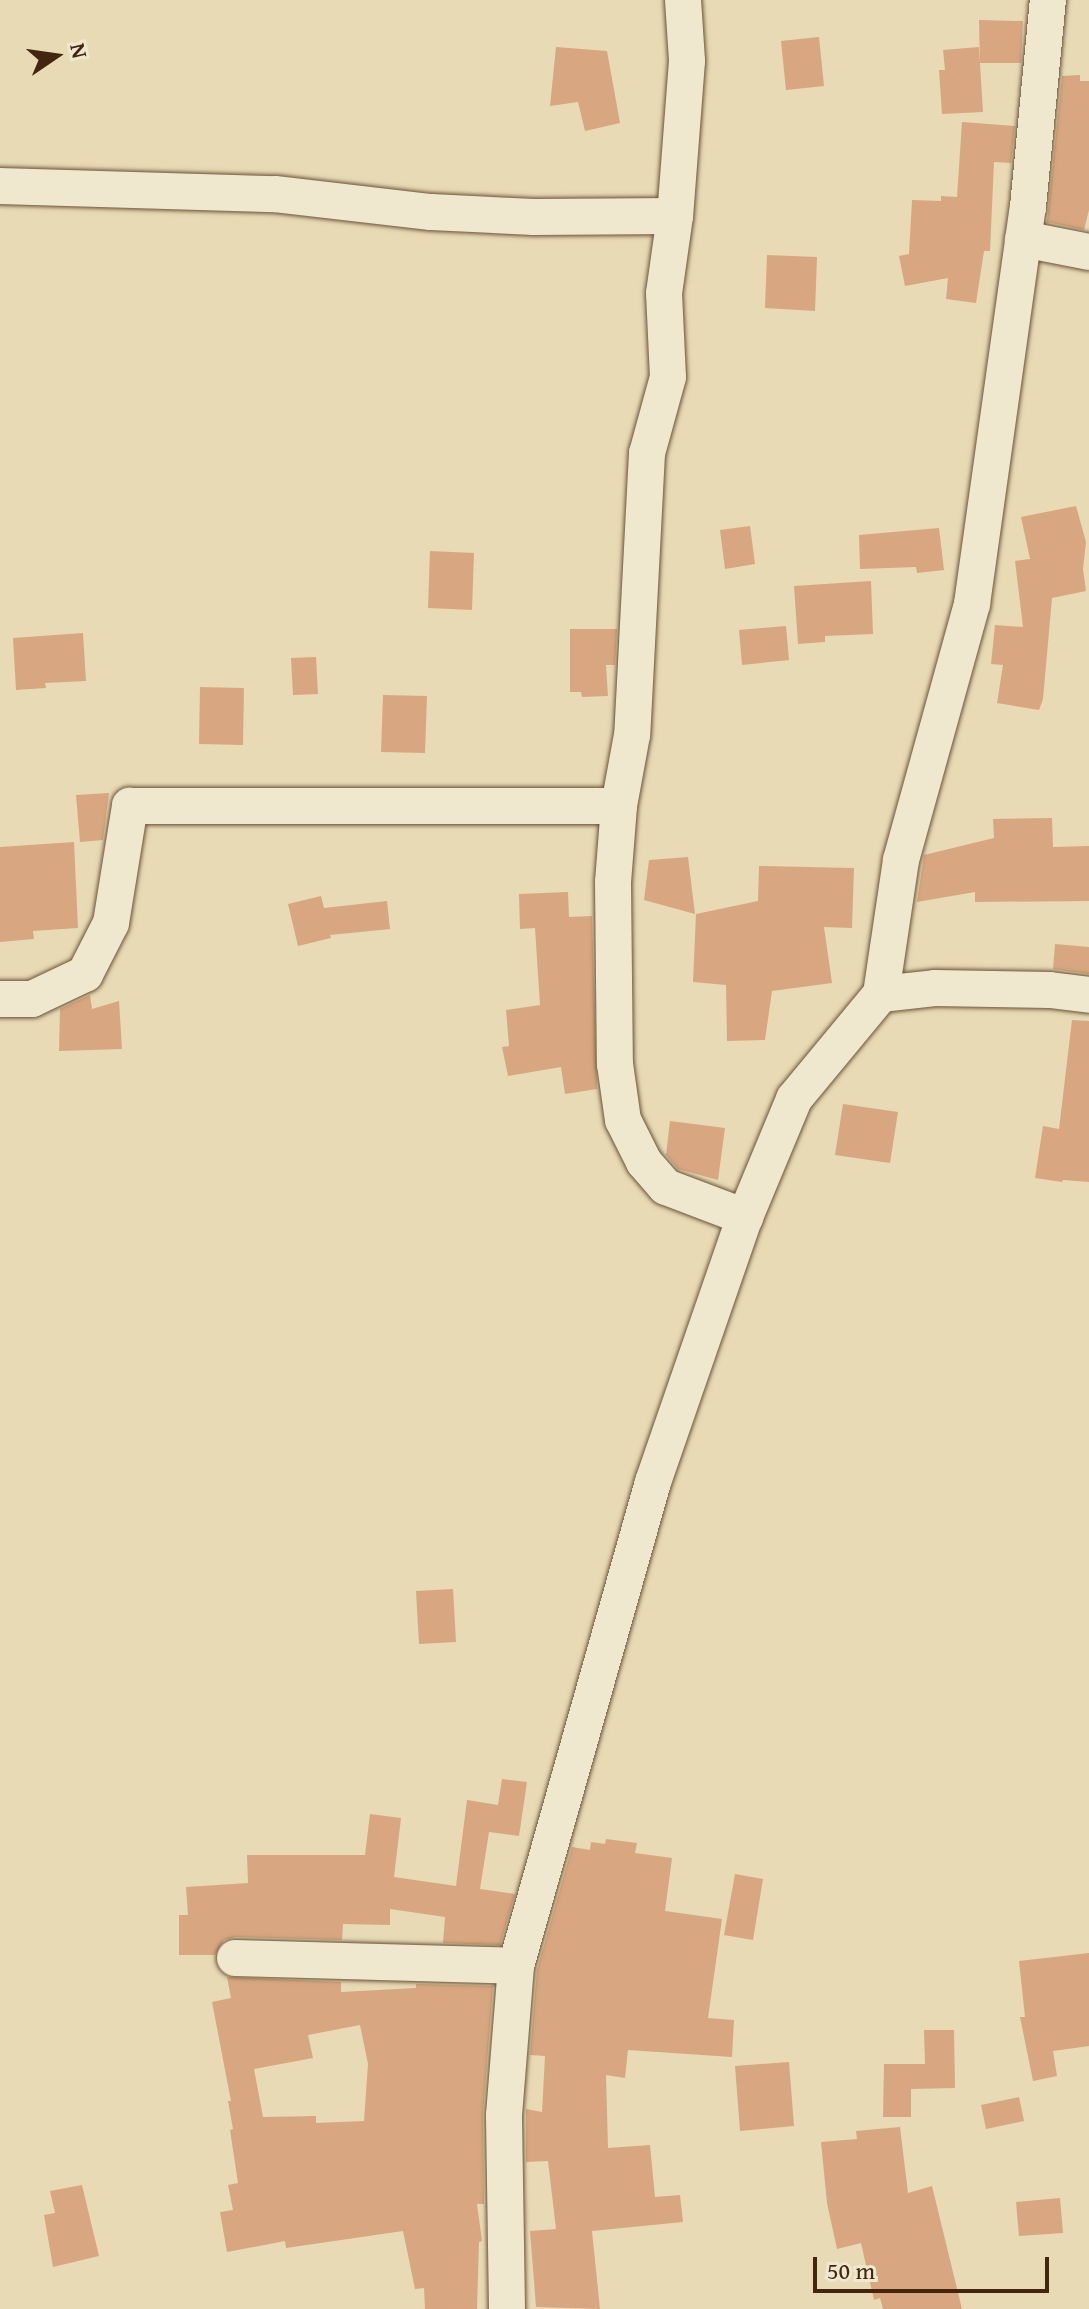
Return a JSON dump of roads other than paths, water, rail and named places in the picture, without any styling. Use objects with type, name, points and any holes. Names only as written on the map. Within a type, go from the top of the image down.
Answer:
[{"type":"street","points":[[683,0],[687,61],[675,216],[664,293],[668,377],[647,453],[632,735],[619,806],[613,882],[615,1064],[623,1120],[644,1162],[666,1187],[745,1217]]},
{"type":"street","points":[[507,2309],[504,2115],[516,1966],[653,1482],[745,1217],[794,1099],[881,994],[901,860],[972,604],[1023,239],[1048,0]]},
{"type":"street","points":[[0,186],[275,194],[431,212],[519,216],[675,216]]},
{"type":"street","points":[[1023,239],[1089,252]]},
{"type":"street","points":[[0,999],[32,999],[85,974],[111,923],[130,806],[619,806]]},
{"type":"street","points":[[881,994],[935,988],[1050,990],[1089,995]]},
{"type":"street","points":[[235,1958],[516,1966]]}]
